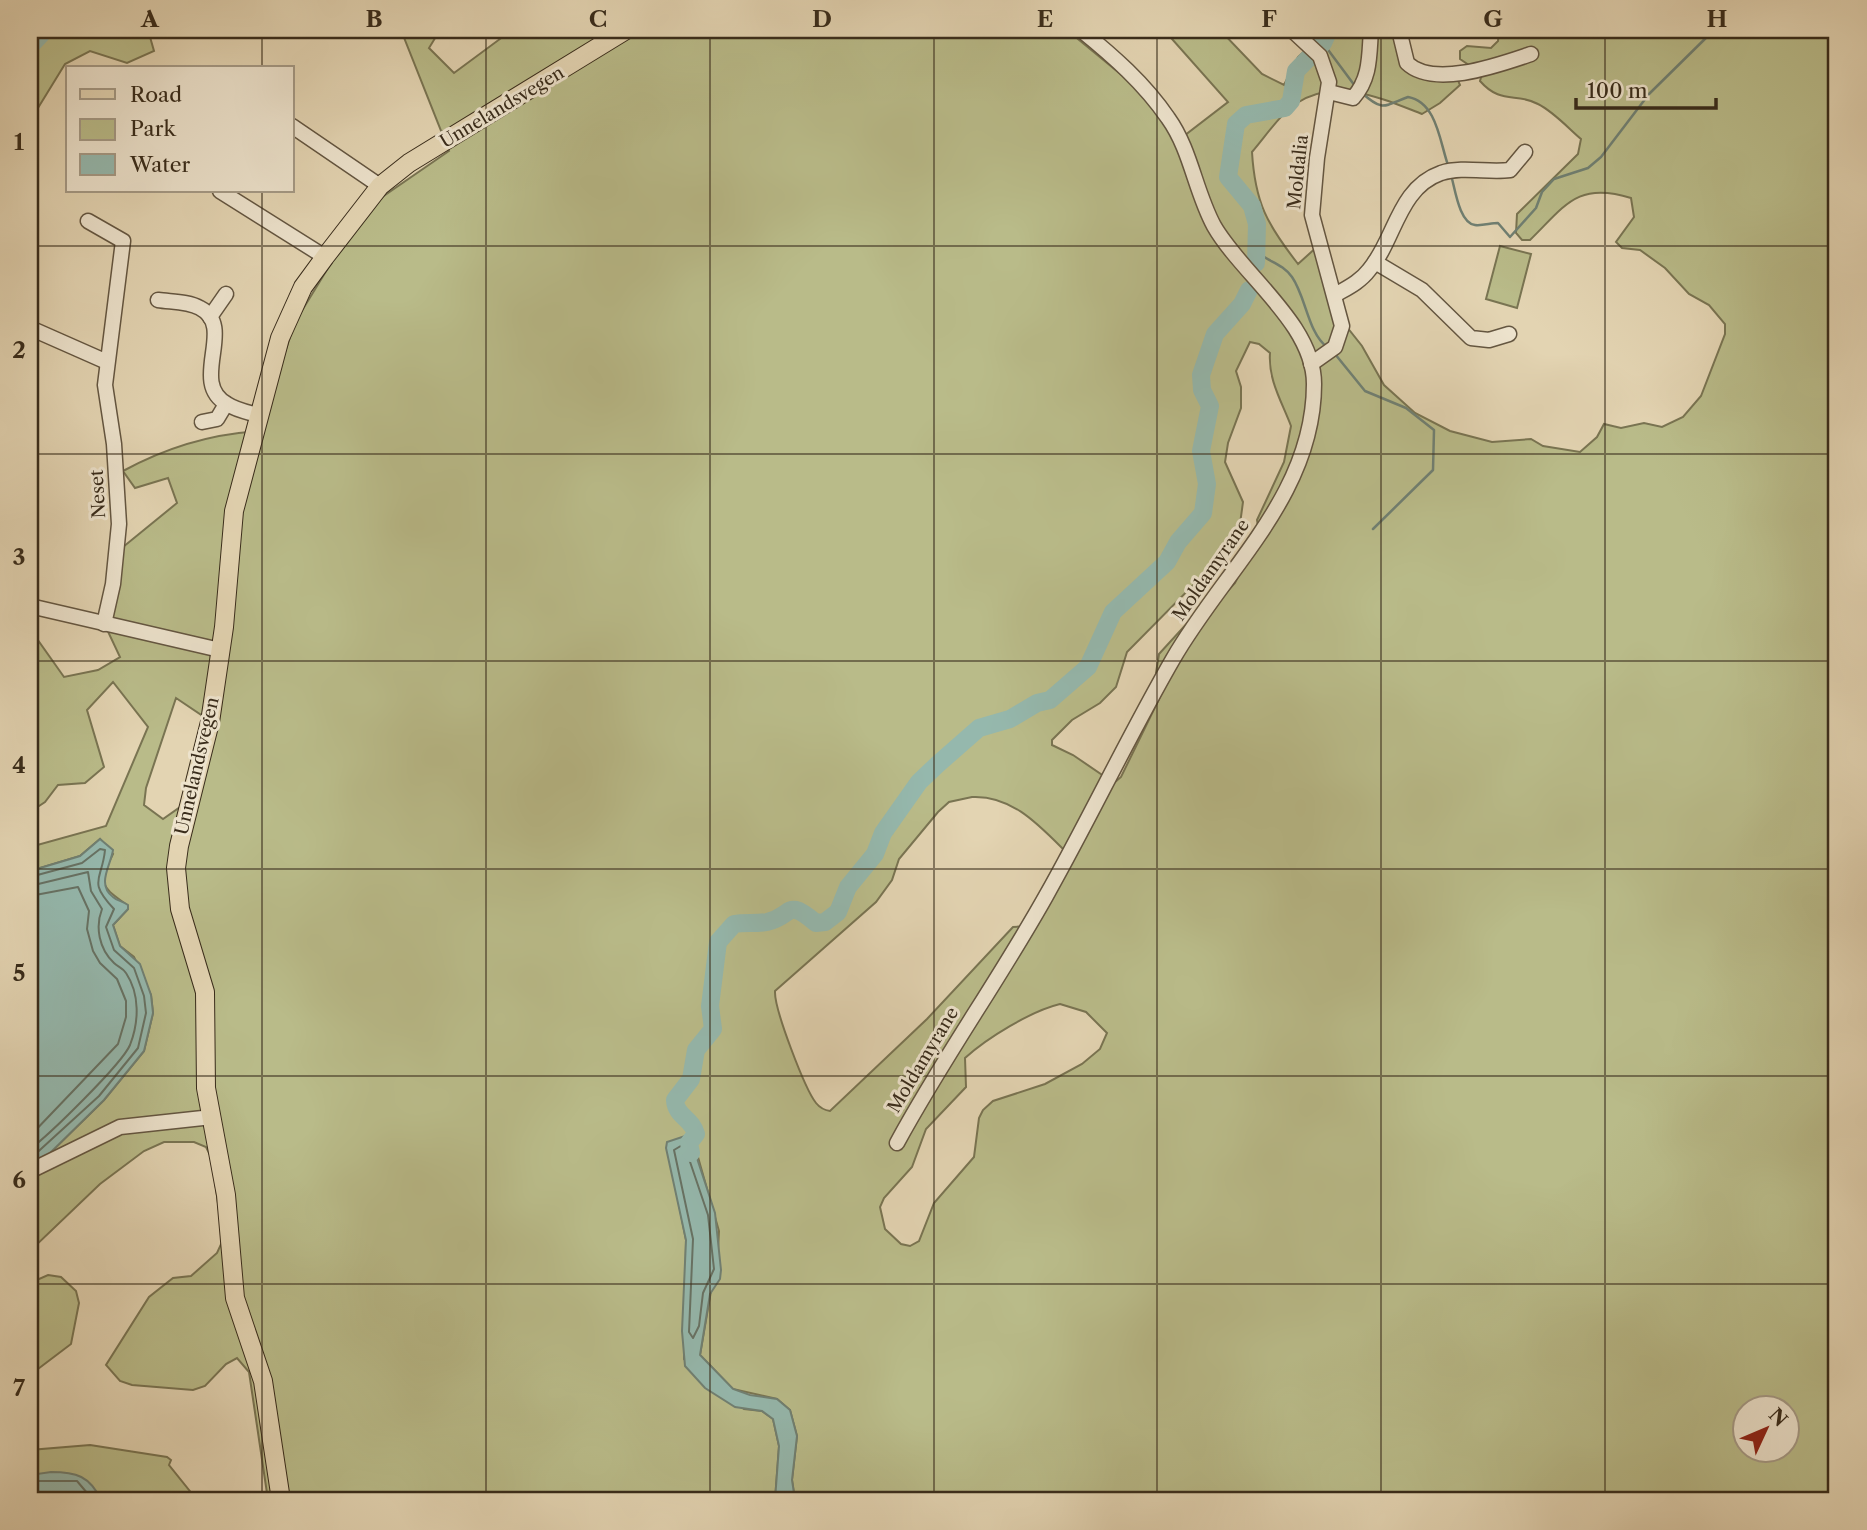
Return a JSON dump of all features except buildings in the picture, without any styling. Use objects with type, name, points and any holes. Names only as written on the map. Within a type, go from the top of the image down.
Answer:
[{"type":"main road","name":"Unnelandsvegen","points":[[281,1500],[263,1381],[235,1298],[226,1195],[206,1088],[205,992],[180,909],[176,869],[178,846],[210,722],[234,511],[258,415],[290,313],[325,257],[380,186],[409,163],[626,30]]},
{"type":"street","name":"Moldamyrane","points":[[897,1143],[940,1066],[1045,899],[1173,658],[1280,503],[1297,466],[1313,397],[1311,364],[1294,328],[1214,226],[1185,148],[1169,118],[1135,78],[1081,30]]},
{"type":"street","name":"Moldalia","points":[[1292,30],[1310,45],[1328,73],[1329,92],[1317,158],[1312,215],[1342,326],[1339,338],[1329,354],[1311,364]]},
{"type":"street","points":[[1329,92],[1353,97],[1359,91],[1368,71],[1371,30]]},
{"type":"street","points":[[1399,30],[1408,63],[1427,75],[1472,71],[1531,54]]},
{"type":"street","points":[[294,127],[380,186]]},
{"type":"street","points":[[1335,295],[1362,278],[1375,262],[1414,191],[1430,178],[1452,171],[1510,170],[1525,152]]},
{"type":"street","points":[[222,192],[325,257]]},
{"type":"street","name":"Neset","points":[[88,221],[123,242],[105,385],[114,444],[119,524],[113,584],[104,624]]},
{"type":"street","points":[[1375,262],[1422,290],[1471,338],[1489,340],[1509,334]]},
{"type":"street","points":[[210,317],[226,294]]},
{"type":"street","points":[[158,300],[196,306],[210,317],[215,331],[210,381],[226,404],[258,415]]},
{"type":"street","points":[[30,328],[107,362]]},
{"type":"street","points":[[202,422],[217,419],[226,404]]},
{"type":"street","points":[[30,606],[220,650]]},
{"type":"street","points":[[30,1171],[120,1127],[212,1117]]},
{"type":"green space","points":[[37,30],[148,30],[154,51],[127,63],[90,51],[65,64],[30,121],[30,38]]},
{"type":"green space","points":[[401,30],[440,30],[429,48],[454,73],[504,36],[506,30],[1067,30],[1135,86],[1154,106],[1176,142],[1228,102],[1164,30],[1220,30],[1262,74],[1284,85],[1298,57],[1308,48],[1289,30],[1406,30],[1402,39],[1405,62],[1457,78],[1460,85],[1440,103],[1422,114],[1376,97],[1344,91],[1312,95],[1297,103],[1252,152],[1256,185],[1264,212],[1298,264],[1319,245],[1343,322],[1362,346],[1384,385],[1415,413],[1450,431],[1492,442],[1531,439],[1543,446],[1580,452],[1597,437],[1604,424],[1621,428],[1644,423],[1662,427],[1683,417],[1701,396],[1725,334],[1725,324],[1709,305],[1689,294],[1665,268],[1640,250],[1622,248],[1616,242],[1634,217],[1631,198],[1613,194],[1585,195],[1563,207],[1530,240],[1522,240],[1516,233],[1517,214],[1578,154],[1581,139],[1544,107],[1523,99],[1502,96],[1488,88],[1480,81],[1482,74],[1460,59],[1460,51],[1467,46],[1491,48],[1498,41],[1499,30],[1837,30],[1837,1500],[795,1500],[792,1480],[797,1436],[790,1410],[777,1399],[733,1389],[700,1355],[719,1231],[694,1143],[698,1138],[671,1164],[686,1240],[684,1359],[744,1409],[762,1411],[773,1419],[779,1446],[775,1500],[268,1500],[249,1372],[237,1358],[226,1364],[205,1386],[193,1390],[132,1385],[120,1381],[106,1365],[149,1297],[173,1278],[191,1276],[217,1253],[223,1240],[212,1159],[206,1147],[194,1142],[164,1142],[144,1151],[100,1184],[30,1251],[30,1167],[48,1155],[104,1100],[144,1051],[153,1013],[151,995],[134,957],[120,946],[113,925],[128,909],[105,885],[105,873],[113,854],[100,839],[80,856],[30,871],[30,847],[106,826],[148,727],[113,682],[87,710],[104,767],[85,783],[58,785],[45,802],[30,812],[30,629],[64,677],[98,670],[120,657],[103,621],[123,547],[177,503],[168,478],[135,488],[123,471],[155,455],[189,444],[223,435],[259,431],[295,322],[336,255],[375,202],[449,151]],"holes":[[[1250,342],[1259,344],[1270,353],[1273,382],[1291,426],[1284,462],[1257,520],[1259,533],[1235,583],[1214,606],[1190,620],[1159,654],[1156,673],[1162,690],[1159,699],[1121,777],[1114,783],[1073,755],[1052,745],[1052,740],[1072,720],[1100,703],[1116,687],[1127,652],[1221,557],[1240,524],[1243,502],[1225,462],[1228,443],[1241,408],[1241,387],[1236,371]],[[176,698],[213,723],[180,807],[163,819],[144,805],[146,788]],[[972,797],[986,798],[1011,806],[1044,830],[1064,850],[1027,926],[1013,927],[927,1019],[830,1111],[824,1109],[811,1095],[798,1066],[779,1014],[775,991],[876,902],[892,880],[899,859],[938,812],[949,802]],[[1060,1004],[1086,1012],[1107,1033],[1100,1049],[1082,1064],[1045,1084],[993,1101],[983,1110],[979,1118],[974,1157],[934,1203],[919,1241],[910,1246],[901,1244],[885,1229],[880,1207],[884,1198],[912,1167],[926,1129],[966,1087],[965,1058],[997,1034]]]},
{"type":"green space","points":[[1500,246],[1531,254],[1517,308],[1486,299]]},
{"type":"green space","points":[[48,1275],[61,1277],[76,1291],[79,1303],[71,1344],[30,1375],[30,1283]]},
{"type":"green space","points":[[90,1445],[167,1457],[171,1460],[169,1465],[197,1500],[30,1500],[30,1450]]},
{"type":"water","points":[[100,839],[113,850],[105,880],[108,892],[128,905],[128,909],[113,925],[120,946],[140,964],[151,995],[153,1013],[144,1051],[104,1100],[48,1155],[30,1167],[30,871],[80,856]]},
{"type":"water","points":[[698,1134],[694,1143],[695,1152],[715,1213],[721,1270],[720,1279],[710,1294],[700,1355],[733,1389],[777,1399],[790,1410],[797,1436],[792,1480],[795,1500],[775,1500],[779,1446],[773,1419],[762,1411],[735,1407],[705,1388],[685,1366],[682,1331],[686,1240],[666,1148],[667,1142]]},
{"type":"water","points":[[51,1472],[81,1477],[92,1486],[101,1500],[30,1500],[30,1475]]},
{"type":"waterway","points":[[30,46],[45,30]]},
{"type":"waterway","points":[[1256,263],[1257,224],[1252,206],[1228,177],[1236,124],[1246,115],[1285,108],[1291,101],[1296,71],[1323,43],[1329,30]]},
{"type":"waterway","points":[[1451,175],[1458,204],[1465,218],[1475,225],[1498,223],[1510,237],[1536,208],[1542,192],[1554,179],[1588,168],[1601,157],[1649,94],[1714,30]]},
{"type":"waterway","points":[[1323,43],[1355,86]]},
{"type":"waterway","points":[[1362,93],[1384,106],[1408,97],[1418,100],[1436,125],[1448,165]]},
{"type":"waterway","points":[[1256,251],[1292,277],[1315,333],[1327,347]]},
{"type":"waterway","points":[[691,1153],[689,1143],[696,1134],[678,1110],[675,1100],[691,1079],[696,1050],[713,1029],[710,1006],[718,942],[734,924],[767,922],[790,910],[799,911],[816,923],[825,922],[838,912],[848,887],[875,854],[883,833],[919,782],[979,728],[1010,719],[1037,703],[1050,700],[1088,667],[1113,612],[1167,562],[1178,542],[1203,513],[1207,484],[1201,451],[1210,406],[1202,390],[1201,375],[1215,334],[1242,304],[1249,290]]},
{"type":"waterway","points":[[1335,354],[1365,391],[1406,408],[1434,430],[1433,470],[1373,529]]}]
